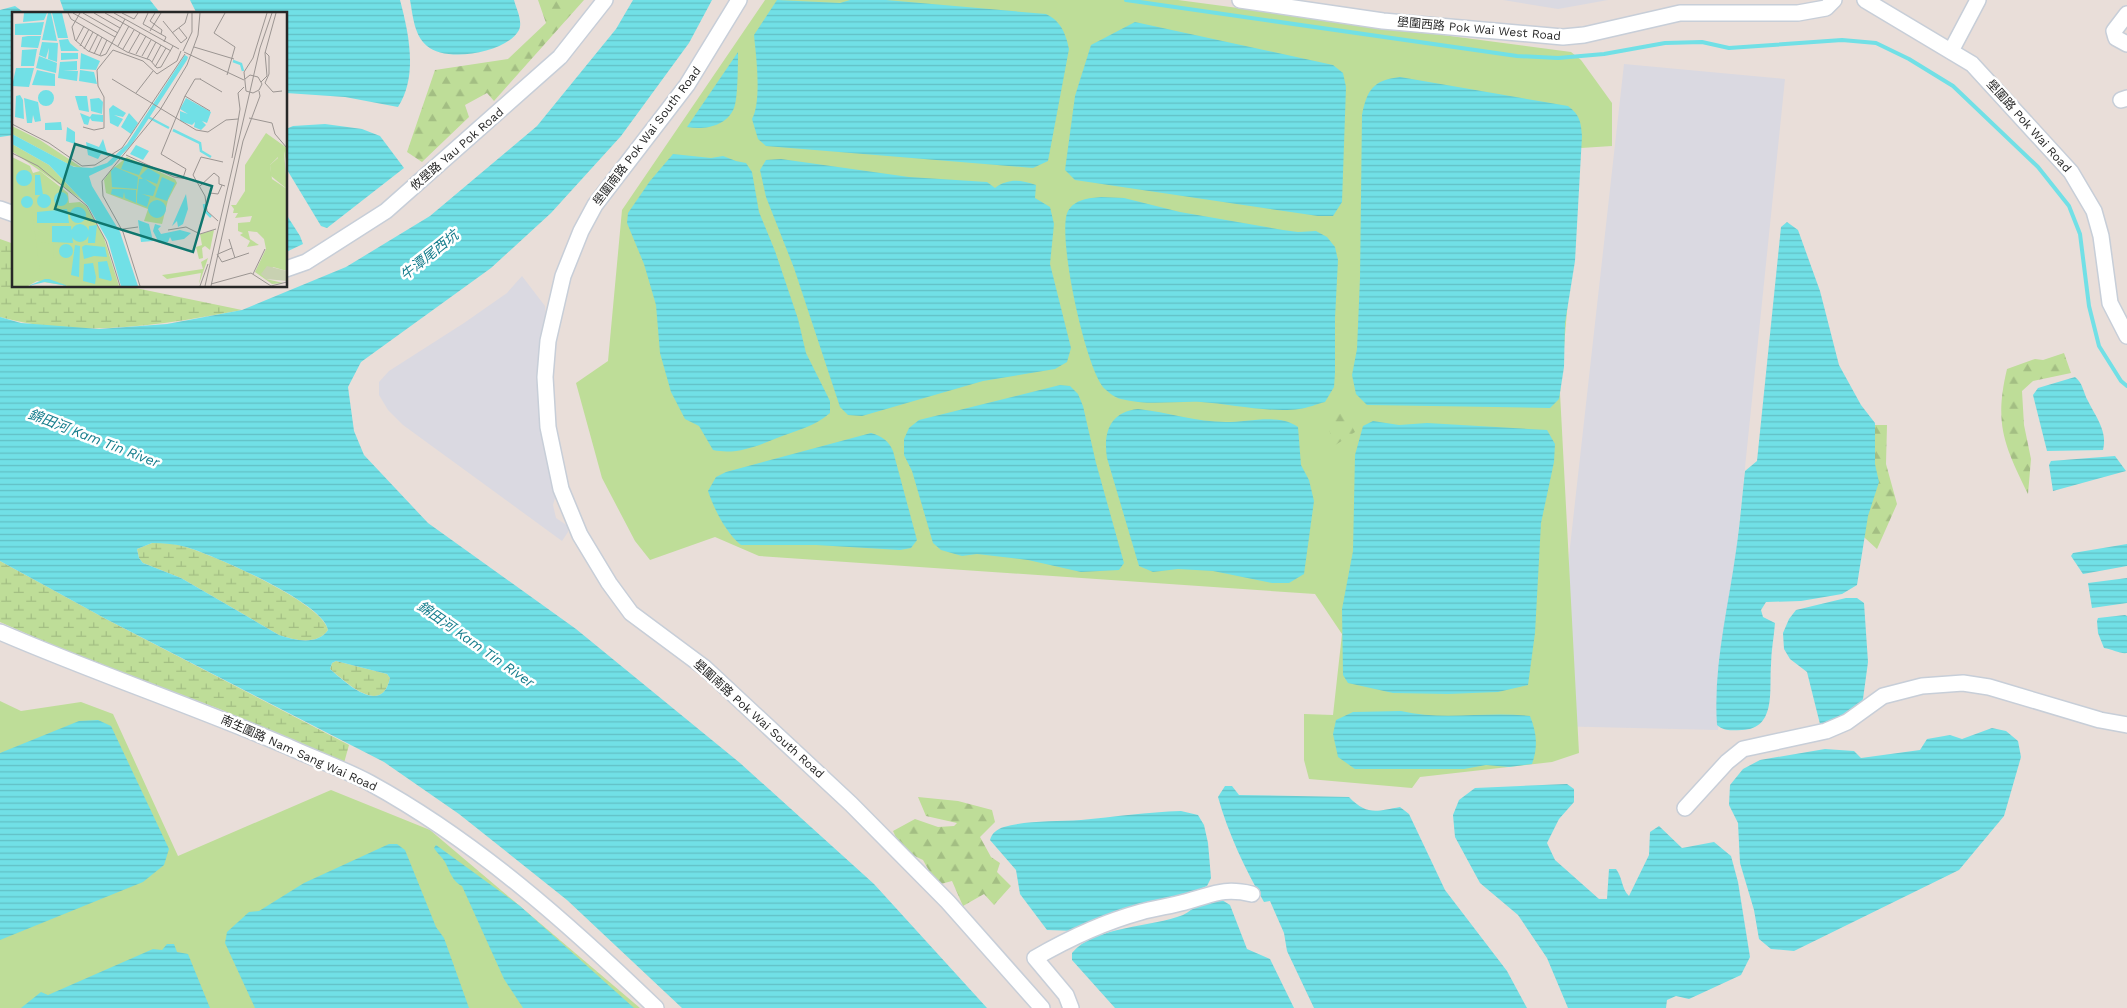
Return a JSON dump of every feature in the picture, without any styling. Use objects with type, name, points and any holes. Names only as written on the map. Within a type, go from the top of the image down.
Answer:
[{"type":"street","name":"攸壆路 Yau Pok Road","points":[[288,268],[306,262],[386,211],[560,56],[605,0]]},
{"type":"street","name":"壆圍南路 Pok Wai South Road","points":[[739,0],[687,85],[595,205],[581,231],[563,276],[548,341],[545,377],[548,426],[561,489],[580,535],[609,583],[631,613],[705,668],[851,804],[948,902],[1042,1008]]},
{"type":"street","name":"壆圍西路 Pok Wai West Road","points":[[1240,0],[1384,21],[1537,37],[1584,35],[1680,6],[1798,13],[1826,8],[1834,0]]},
{"type":"street","name":"壆圍路 Pok Wai Road","points":[[1865,0],[1972,64],[2071,172],[2094,211],[2101,236],[2110,303],[2127,336]]},
{"type":"street","points":[[1951,51],[1978,0]]},
{"type":"street","points":[[2127,14],[2114,30],[2116,38],[2127,44]]},
{"type":"street","points":[[0,209],[12,213]]},
{"type":"street","name":"南生圍路 Nam Sang Wai Road","points":[[0,632],[69,662],[202,710],[368,782],[441,825],[541,905],[613,967],[656,1008]]},
{"type":"street","points":[[1685,808],[1727,762],[1743,748],[1826,731],[1847,722],[1883,696],[1922,686],[1964,683],[1989,687],[2100,720],[2127,725]]},
{"type":"street","points":[[1071,1008],[1066,995],[1035,958],[1096,928],[1139,913],[1187,902],[1218,891],[1240,891],[1252,894]]},
{"type":"shaded area","points":[[1503,0],[1608,0],[1558,9]]},
{"type":"shaded area","points":[[1624,64],[1785,79],[1718,730],[1550,726]]},
{"type":"shaded area","points":[[522,276],[545,306],[546,317],[538,369],[538,399],[557,491],[553,505],[556,518],[568,526],[568,532],[562,541],[403,425],[388,410],[379,395],[379,382],[389,371],[507,293]]},
{"type":"green space","points":[[538,0],[584,0],[494,101],[487,93],[465,105],[469,117],[422,162],[407,152],[435,70],[508,59],[546,23]]},
{"type":"green space","points":[[765,0],[1178,0],[1571,52],[1581,60],[1612,103],[1612,146],[1581,148],[1560,393],[1579,753],[1552,762],[1420,777],[1412,788],[1309,779],[1304,760],[1304,714],[1333,715],[1342,634],[1315,594],[759,556],[715,537],[650,560],[635,541],[602,478],[576,383],[608,361],[622,210]]},
{"type":"green space","points":[[0,239],[12,243],[12,288],[136,288],[242,310],[151,325],[91,328],[30,324],[0,317]]},
{"type":"green space","points":[[2064,353],[2071,373],[2033,381],[2022,391],[2024,425],[2031,459],[2028,494],[2007,447],[2004,434],[2001,405],[2007,369],[2035,359],[2043,360]]},
{"type":"green space","points":[[1342,408],[1355,432],[1334,446],[1328,426]]},
{"type":"green space","points":[[1861,425],[1887,425],[1886,464],[1897,504],[1877,549],[1854,528]]},
{"type":"green space","points":[[152,543],[174,544],[186,547],[241,569],[307,606],[321,619],[328,630],[323,635],[312,640],[291,639],[279,635],[181,578],[143,563],[139,558],[137,549]]},
{"type":"green space","points":[[0,561],[106,619],[349,745],[344,763],[222,710],[73,654],[0,622]]},
{"type":"green space","points":[[336,661],[387,674],[390,678],[386,689],[380,695],[372,696],[355,688],[330,669],[332,663]]},
{"type":"green space","points":[[0,701],[21,711],[81,702],[113,714],[178,856],[331,790],[430,830],[640,1008],[0,1008]]},
{"type":"green space","points":[[918,797],[958,801],[992,810],[995,822],[980,837],[991,857],[1000,863],[997,872],[1011,886],[994,905],[984,894],[963,906],[952,881],[937,885],[923,860],[902,850],[893,831],[915,819],[938,827],[954,826],[957,823],[926,816]]},
{"type":"water","points":[[60,0],[150,0],[159,12],[64,12]]},
{"type":"water","points":[[190,0],[400,0],[409,41],[410,55],[408,82],[404,95],[398,107],[345,97],[288,93],[288,12],[196,12]]},
{"type":"water","points":[[410,0],[514,0],[520,19],[519,30],[502,45],[490,50],[461,54],[448,54],[436,51],[427,46],[419,36]]},
{"type":"water","points":[[633,0],[712,0],[689,43],[621,136],[551,213],[491,268],[361,362],[348,387],[354,431],[364,455],[428,523],[576,629],[740,763],[874,884],[987,1008],[682,1008],[567,900],[459,814],[384,762],[106,619],[0,561],[0,317],[21,323],[99,329],[167,324],[242,310],[346,267],[430,216],[537,126],[616,29]],"holes":[[[152,543],[186,547],[241,569],[307,606],[322,619],[328,630],[323,635],[312,640],[291,639],[279,635],[181,578],[143,563],[139,558],[137,549]],[[336,661],[387,674],[390,678],[386,689],[380,695],[372,696],[354,688],[330,669],[332,663]]]},
{"type":"water","points":[[777,0],[840,3],[850,0],[886,0],[1046,14],[1062,28],[1069,49],[1048,161],[1033,168],[766,146],[758,139],[752,119],[758,90],[754,35]]},
{"type":"water","points":[[15,6],[23,12],[12,12],[12,135],[0,137],[0,10]]},
{"type":"water","points":[[1135,22],[1333,65],[1343,73],[1346,87],[1342,202],[1333,216],[1318,216],[1075,180],[1065,170],[1075,96],[1091,45]]},
{"type":"water","points":[[738,52],[736,97],[734,108],[730,114],[726,119],[714,126],[687,127]]},
{"type":"water","points":[[1400,77],[1568,106],[1579,119],[1582,136],[1575,261],[1565,323],[1564,367],[1559,399],[1550,408],[1367,405],[1356,394],[1352,375],[1357,349],[1360,278],[1362,115],[1366,99],[1377,84],[1391,78]]},
{"type":"water","points":[[325,124],[362,129],[380,136],[404,168],[327,228],[321,226],[288,171],[288,128],[293,126]]},
{"type":"water","points":[[673,154],[711,158],[723,156],[746,163],[752,172],[759,212],[775,251],[798,319],[806,353],[830,401],[830,413],[818,422],[754,447],[738,451],[722,451],[713,450],[699,426],[685,419],[671,392],[660,353],[656,305],[644,264],[627,223],[628,213],[650,181]]},
{"type":"water","points":[[781,159],[909,177],[987,182],[995,188],[1010,181],[1036,185],[1035,198],[1050,207],[1054,224],[1050,264],[1071,348],[1067,362],[1055,369],[983,381],[862,416],[848,415],[840,407],[794,268],[766,197],[760,170],[766,160]]},
{"type":"water","points":[[1101,197],[1124,198],[1180,212],[1283,230],[1298,232],[1316,231],[1327,237],[1335,247],[1338,260],[1334,387],[1325,402],[1302,408],[1276,410],[1201,402],[1161,403],[1131,401],[1119,398],[1107,391],[1097,377],[1082,331],[1069,273],[1065,224],[1068,211],[1074,204],[1087,199]]},
{"type":"water","points":[[288,217],[300,236],[303,244],[288,251]]},
{"type":"water","points":[[1787,222],[1798,230],[1820,291],[1839,365],[1861,405],[1875,423],[1875,464],[1879,482],[1868,516],[1857,585],[1842,594],[1801,601],[1766,602],[1761,610],[1763,617],[1775,623],[1771,654],[1769,706],[1761,723],[1753,728],[1729,730],[1717,725],[1716,703],[1719,659],[1733,573],[1745,471],[1757,461],[1781,227]]},
{"type":"water","points":[[2075,377],[2078,379],[2103,431],[2103,450],[2047,451],[2033,395],[2038,388]]},
{"type":"water","points":[[1060,385],[1070,386],[1078,394],[1083,406],[1096,463],[1124,563],[1119,570],[1081,572],[1028,560],[977,554],[962,556],[941,550],[933,543],[912,471],[904,455],[904,439],[909,428],[919,420]]},
{"type":"water","points":[[1138,409],[1215,422],[1264,419],[1282,420],[1298,427],[1301,465],[1309,480],[1314,501],[1304,574],[1289,583],[1272,583],[1213,571],[1178,569],[1153,572],[1139,566],[1106,449],[1110,425],[1121,414]]},
{"type":"water","points":[[1373,421],[1399,425],[1427,423],[1547,430],[1555,444],[1554,462],[1541,523],[1535,633],[1528,685],[1498,692],[1448,694],[1393,693],[1348,683],[1343,675],[1342,609],[1353,551],[1355,455],[1363,426]]},
{"type":"water","points":[[871,433],[885,439],[893,451],[917,540],[911,548],[900,550],[816,545],[741,545],[730,534],[721,520],[708,491],[716,477],[726,472]]},
{"type":"water","points":[[2115,456],[2126,471],[2053,491],[2049,465],[2051,461]]},
{"type":"water","points":[[2127,544],[2127,566],[2083,574],[2071,556],[2073,553]]},
{"type":"water","points":[[2127,578],[2127,603],[2092,608],[2088,583]]},
{"type":"water","points":[[1846,598],[1857,598],[1864,603],[1868,662],[1863,699],[1855,719],[1829,725],[1820,724],[1807,672],[1790,659],[1784,649],[1783,633],[1789,619],[1796,610]]},
{"type":"water","points":[[2127,616],[2127,653],[2104,648],[2098,633],[2098,618]]},
{"type":"water","points":[[1401,711],[1449,716],[1530,716],[1536,740],[1532,764],[1509,767],[1486,765],[1464,769],[1355,769],[1338,757],[1333,734],[1336,720],[1353,712]]},
{"type":"water","points":[[98,720],[111,726],[169,849],[164,865],[143,882],[0,940],[0,753],[79,721]]},
{"type":"water","points":[[1992,728],[2006,731],[2018,741],[2021,757],[2004,816],[1959,870],[1794,951],[1771,949],[1759,939],[1754,910],[1740,863],[1738,823],[1729,805],[1730,785],[1743,769],[1760,760],[1825,749],[1854,751],[1861,758],[1920,750],[1927,739],[1950,735],[1962,739]]},
{"type":"water","points":[[1567,784],[1574,789],[1574,802],[1559,819],[1547,843],[1555,860],[1599,899],[1607,899],[1609,869],[1616,869],[1629,896],[1649,855],[1650,832],[1659,826],[1682,848],[1714,842],[1731,856],[1738,882],[1750,957],[1741,975],[1689,999],[1676,996],[1667,1000],[1666,1008],[1568,1008],[1547,958],[1518,915],[1480,883],[1455,837],[1453,815],[1459,800],[1475,788]]},
{"type":"water","points":[[1225,786],[1232,786],[1239,795],[1349,797],[1367,810],[1379,811],[1400,807],[1409,814],[1445,890],[1507,971],[1527,1008],[1314,1008],[1287,951],[1284,933],[1270,901],[1264,902],[1232,837],[1218,797]]},
{"type":"water","points":[[1181,811],[1198,815],[1204,825],[1208,843],[1211,878],[1207,886],[1183,896],[1144,903],[1076,931],[1047,930],[1020,894],[1016,870],[990,840],[993,833],[999,829],[1023,823]]},
{"type":"water","points":[[389,844],[397,844],[405,850],[436,927],[444,938],[469,1008],[255,1008],[225,943],[227,932],[249,912],[259,911],[304,883]]},
{"type":"water","points":[[436,845],[520,906],[634,1008],[523,1008],[504,979],[462,886],[454,879],[445,862],[434,848]]},
{"type":"water","points":[[1222,900],[1230,905],[1247,949],[1270,959],[1294,1008],[1115,1008],[1072,960],[1072,953],[1094,937],[1124,928],[1171,919],[1183,915],[1200,904]]},
{"type":"water","points":[[167,944],[174,944],[177,952],[188,954],[210,1008],[21,1008],[41,992],[48,995],[153,949],[162,950]]},
{"type":"waterway","points":[[1126,0],[1517,56],[1558,58],[1604,54],[1665,43],[1702,42],[1729,48],[1842,40],[1876,43],[1909,59],[1953,86],[2038,167],[2069,206],[2080,234],[2089,306],[2099,346],[2121,381],[2127,386]]},
{"type":"water label","name":"牛潭尾西坑","points":[[429,255]]},
{"type":"water label","name":"錦田河 Kam Tin River","points":[[94,438]]},
{"type":"water label","name":"錦田河 Kam Tin River","points":[[476,644]]}]
